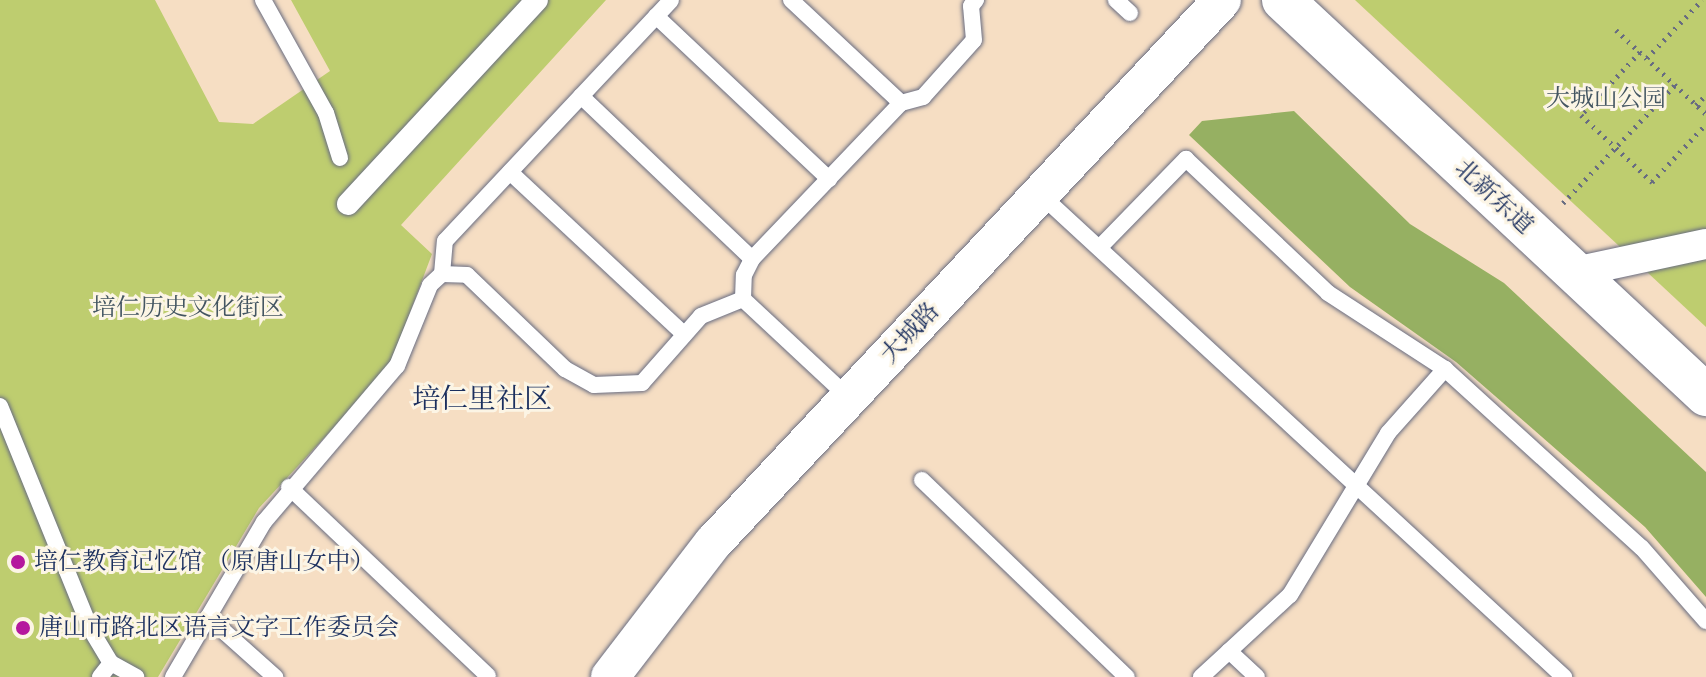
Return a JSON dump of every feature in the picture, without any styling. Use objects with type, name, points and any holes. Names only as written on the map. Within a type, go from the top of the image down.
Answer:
[{"type":"main road","name":"北新东道","points":[[1283,0],[1706,395]]},
{"type":"street","points":[[348,204],[537,0]]},
{"type":"street","name":"大城路","points":[[610,677],[713,543],[1222,0]]},
{"type":"street","points":[[1575,272],[1706,244]]},
{"type":"lane","points":[[263,0],[326,113],[340,158]]},
{"type":"lane","points":[[173,677],[289,487],[397,366],[430,285],[442,274],[445,241],[671,0]]},
{"type":"lane","points":[[791,0],[901,103]]},
{"type":"lane","points":[[1116,0],[1130,13]]},
{"type":"lane","points":[[849,398],[743,299],[744,275],[752,259],[901,103],[923,97],[974,40],[971,2]]},
{"type":"lane","points":[[656,16],[829,179]]},
{"type":"lane","points":[[581,96],[752,259]]},
{"type":"lane","points":[[1101,246],[1186,159],[1328,293],[1445,369],[1642,548],[1706,621]]},
{"type":"lane","points":[[510,172],[684,334]]},
{"type":"lane","points":[[1040,194],[1101,246],[1353,484],[1564,677]]},
{"type":"lane","points":[[442,274],[467,275],[565,369],[594,385],[642,383],[684,334],[718,306],[743,299]]},
{"type":"lane","points":[[1201,677],[1290,595],[1353,484],[1388,433],[1445,369]]},
{"type":"lane","points":[[0,406],[91,630],[111,663],[136,677]]},
{"type":"lane","points":[[922,480],[1127,677]]},
{"type":"lane","points":[[289,487],[488,676]]},
{"type":"lane","points":[[209,618],[275,677]]},
{"type":"lane","points":[[1229,651],[1257,677]]},
{"type":"lane","points":[[100,677],[111,663]]},
{"type":"path","points":[[1647,58],[1702,0]]},
{"type":"path","points":[[1616,30],[1706,114]]},
{"type":"path","points":[[1640,52],[1581,115],[1652,182],[1706,124]]},
{"type":"path","points":[[1563,203],[1675,85]]},
{"type":"path","points":[[1696,105],[1706,95]]},
{"type":"green space","name":"培仁历史文化街区","points":[[0,0],[155,0],[219,122],[253,124],[330,71],[291,0],[606,0],[401,225],[432,254],[389,368],[259,508],[158,677],[0,677]]},
{"type":"green space","name":"大城山公园","points":[[1355,0],[1706,0],[1706,327]]},
{"type":"green space","points":[[1294,111],[1410,224],[1504,283],[1706,472],[1706,597],[1645,527],[1456,362],[1350,287],[1189,135],[1202,121]]},
{"type":"place","name":"培仁教育记忆馆 （原唐山女中）","points":[[18,562]]},
{"type":"place","name":"唐山市路北区语言文字工作委员会","points":[[23,628]]},
{"type":"district","name":"培仁里社区","points":[[482,399]]}]
